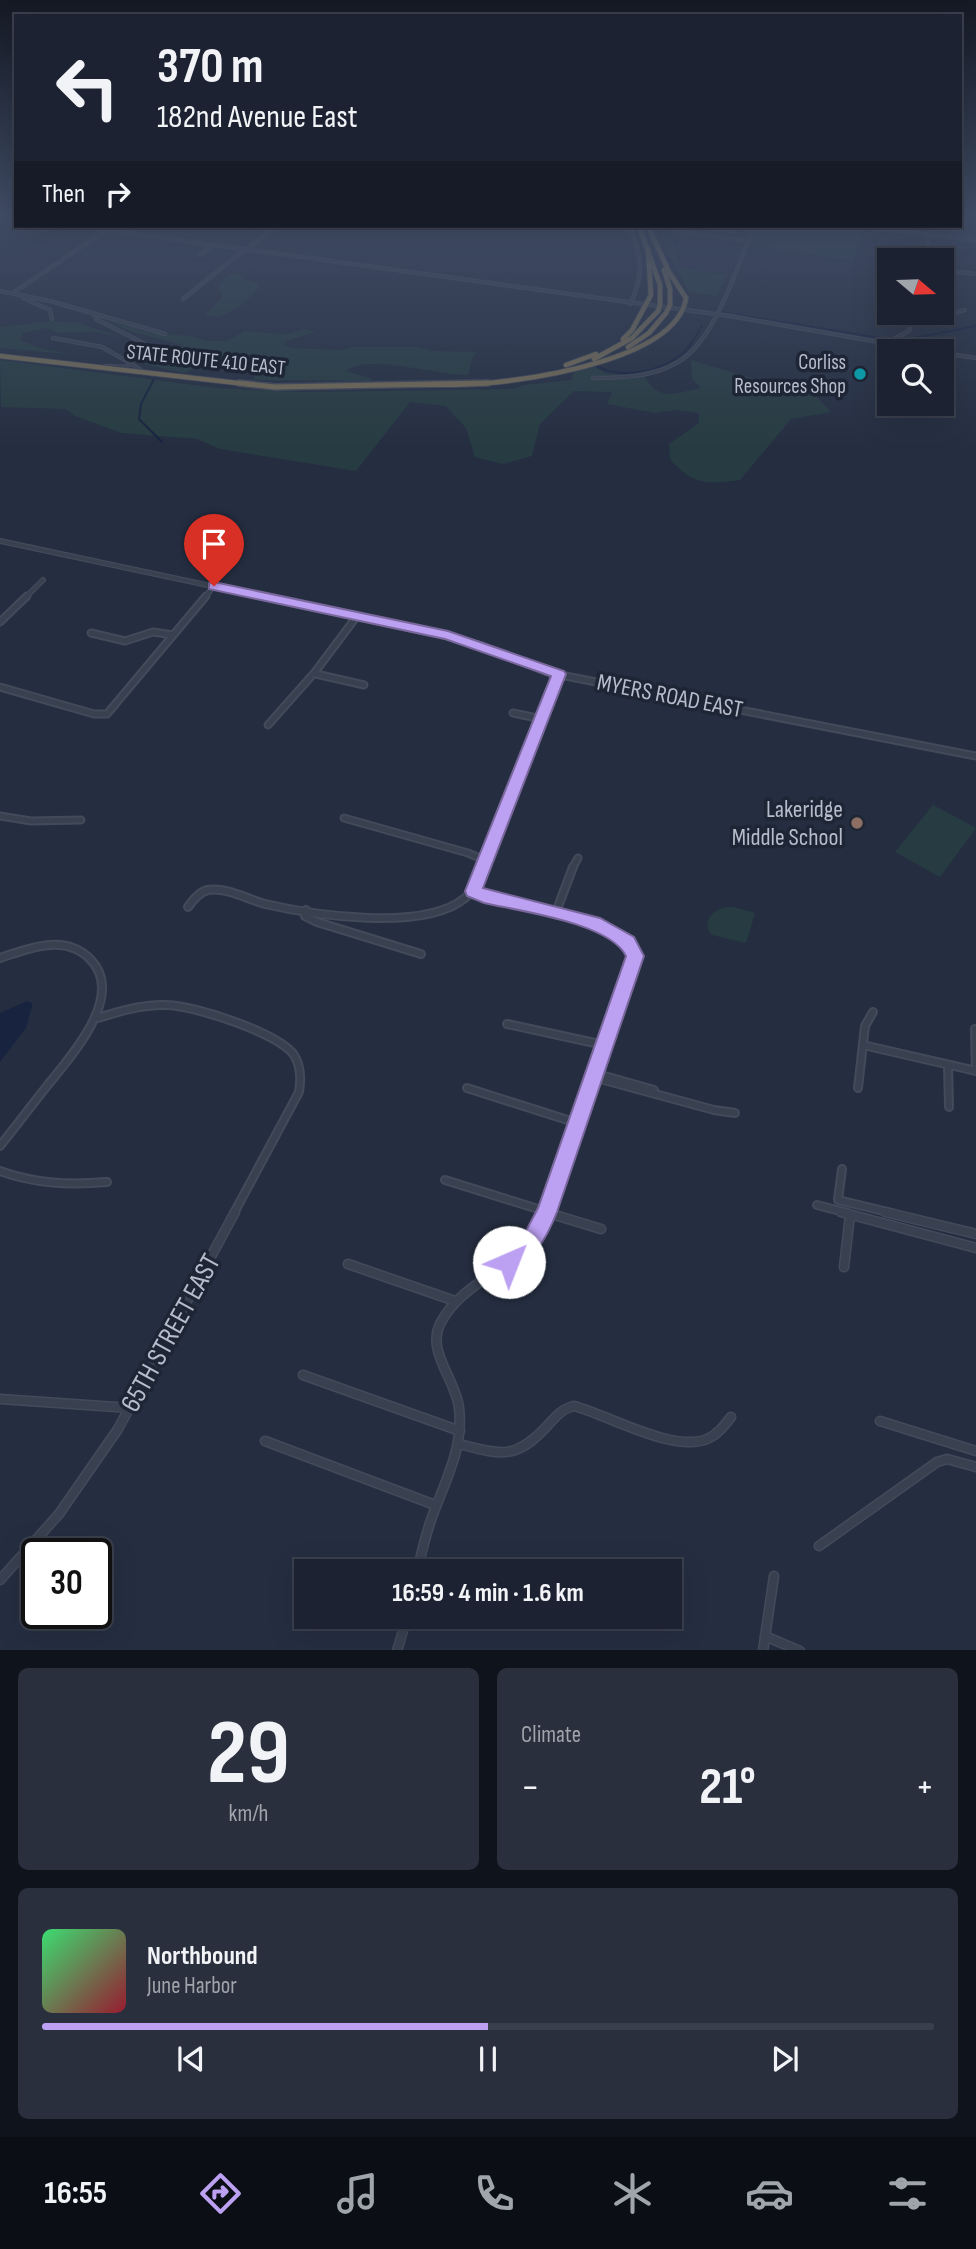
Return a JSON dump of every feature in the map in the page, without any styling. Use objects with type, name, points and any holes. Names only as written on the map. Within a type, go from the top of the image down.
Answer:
[{"type":"highway","points":[[438,382],[522,374],[583,360],[604,351],[628,335],[651,293]]},
{"type":"highway","points":[[661,293],[664,308]]},
{"type":"highway","points":[[584,366],[639,341],[656,327],[664,308],[665,293]]},
{"type":"highway","points":[[409,384],[501,381],[613,358],[650,342],[684,311],[686,298],[683,293]]},
{"type":"highway","points":[[409,384],[520,376],[593,359],[632,338],[664,308]]},
{"type":"highway","name":"STATE ROUTE 410 EAST","points":[[0,355],[280,384],[409,384]]},
{"type":"highway","name":"STATE ROUTE 410 EAST","points":[[0,355],[264,386],[409,384]]},
{"type":"street","points":[[16,293],[165,334]]},
{"type":"street","points":[[16,293],[50,310],[52,319]]},
{"type":"street","points":[[183,299],[191,293]]},
{"type":"street","points":[[552,293],[714,314],[877,343]]},
{"type":"street","points":[[630,304],[635,293]]},
{"type":"street","points":[[593,378],[638,374],[680,361],[699,343],[723,293]]},
{"type":"street","points":[[954,313],[965,310]]},
{"type":"street","points":[[93,313],[96,318],[145,344]]},
{"type":"street","points":[[894,339],[909,331],[910,326]]},
{"type":"street","points":[[53,338],[104,348],[141,370]]},
{"type":"street","points":[[954,355],[976,358]]},
{"type":"street","points":[[106,366],[124,367],[132,364]]},
{"type":"street","name":"MYERS ROAD EAST","points":[[0,541],[470,641],[528,666],[559,674],[976,756]]},
{"type":"street","points":[[0,622],[43,580]]},
{"type":"street","points":[[0,687],[105,715],[113,709],[214,586]]},
{"type":"street","points":[[268,725],[291,697],[316,674],[356,616]]},
{"type":"street","points":[[91,634],[125,641],[153,632],[173,635]]},
{"type":"street","points":[[316,674],[364,685]]},
{"type":"street","points":[[188,907],[193,899],[205,891],[215,891],[273,906],[364,919],[404,919],[442,909],[473,891],[559,674]]},
{"type":"street","points":[[513,713],[542,719]]},
{"type":"street","points":[[0,816],[31,821],[81,820]]},
{"type":"street","points":[[344,818],[468,853],[487,861]]},
{"type":"street","points":[[556,912],[578,858]]},
{"type":"street","points":[[420,1559],[435,1505],[459,1444],[460,1432],[459,1405],[436,1347],[439,1324],[446,1310],[519,1253],[535,1236],[547,1212],[634,965],[633,948],[608,929],[556,912],[484,896],[473,891]]},
{"type":"street","points":[[306,909],[305,916],[317,922],[421,954]]},
{"type":"street","points":[[0,958],[48,944],[69,947],[84,953],[94,964],[100,976],[102,994],[97,1018],[0,1146]]},
{"type":"street","name":"65TH STREET EAST","points":[[0,1580],[76,1493],[130,1408],[296,1101],[300,1083],[298,1064],[290,1051],[275,1039],[174,1005],[141,1005],[97,1018]]},
{"type":"street","points":[[858,1088],[864,1026],[873,1012]]},
{"type":"street","points":[[507,1024],[604,1045]]},
{"type":"street","points":[[863,1045],[976,1071],[975,1030]]},
{"type":"street","points":[[948,1065],[949,1107]]},
{"type":"street","points":[[594,1075],[735,1113],[714,1110],[594,1075]]},
{"type":"street","points":[[467,1088],[578,1123]]},
{"type":"street","points":[[842,1169],[838,1200],[976,1234]]},
{"type":"street","points":[[0,1171],[38,1182],[80,1185],[107,1182]]},
{"type":"street","points":[[445,1180],[601,1229]]},
{"type":"street","points":[[817,1205],[976,1248]]},
{"type":"street","points":[[844,1267],[850,1215]]},
{"type":"street","points":[[348,1264],[456,1301]]},
{"type":"street","points":[[303,1375],[460,1432]]},
{"type":"street","points":[[0,1399],[130,1408]]},
{"type":"street","points":[[459,1444],[493,1452],[518,1453],[530,1446],[563,1409],[574,1406],[682,1441],[703,1441],[719,1432],[731,1417]]},
{"type":"street","points":[[880,1421],[976,1451]]},
{"type":"street","points":[[265,1441],[435,1505]]},
{"type":"street","points":[[819,1546],[937,1462],[947,1459],[976,1467]]},
{"type":"street","points":[[762,1650],[774,1577]]},
{"type":"street","points":[[397,1650],[403,1629]]},
{"type":"street","points":[[765,1636],[800,1650]]},
{"type":"green space","points":[[221,293],[253,293],[227,313],[212,317],[205,315],[223,296]]},
{"type":"green space","points":[[696,293],[718,293],[717,296]]},
{"type":"green space","points":[[102,319],[151,333],[191,336],[207,341],[227,341],[244,331],[287,334],[304,329],[316,332],[286,341],[284,345],[291,348],[342,350],[353,347],[415,347],[433,351],[477,352],[473,356],[468,375],[371,364],[346,371],[373,379],[370,381],[254,380],[256,369],[241,363],[209,361],[184,373],[131,361],[174,358],[183,345],[132,332]]},
{"type":"green space","points":[[53,321],[78,323],[121,337],[94,332],[59,333],[46,328],[22,333],[20,340],[43,349],[76,355],[0,348],[0,327]]},
{"type":"green space","points":[[0,360],[217,388],[302,392],[514,389],[524,385],[572,380],[574,370],[593,366],[607,374],[644,375],[655,390],[668,394],[701,388],[692,379],[691,360],[818,398],[831,412],[791,419],[740,480],[710,482],[694,479],[670,459],[669,444],[699,423],[699,413],[676,410],[655,413],[607,404],[612,392],[574,391],[540,424],[532,456],[503,464],[475,457],[466,428],[446,406],[410,402],[356,471],[220,449],[197,439],[121,433],[75,416],[65,409],[1,407]]},
{"type":"green space","points":[[933,805],[976,828],[940,877],[895,852]]},
{"type":"green space","points":[[733,907],[755,913],[746,943],[712,935],[709,929],[709,919],[716,911]]},
{"type":"water","points":[[27,1001],[32,1003],[32,1007],[26,1028],[0,1062],[0,1013]]},
{"type":"waterway","points":[[720,312],[880,338]]},
{"type":"waterway","points":[[598,367],[608,371],[631,373],[664,365],[686,350],[702,326]]},
{"type":"waterway","points":[[908,339],[976,326]]},
{"type":"waterway","points":[[154,379],[141,404],[139,419],[162,442]]},
{"type":"place","name":"Corliss Resources Shop","points":[[860,374]]},
{"type":"place","name":"Lakeridge Middle School","points":[[857,823]]},
{"type":"route","points":[[214,586],[470,641],[528,666],[559,674],[473,891],[479,895],[594,923],[628,942],[635,956],[547,1212],[535,1236],[509,1262]]}]
